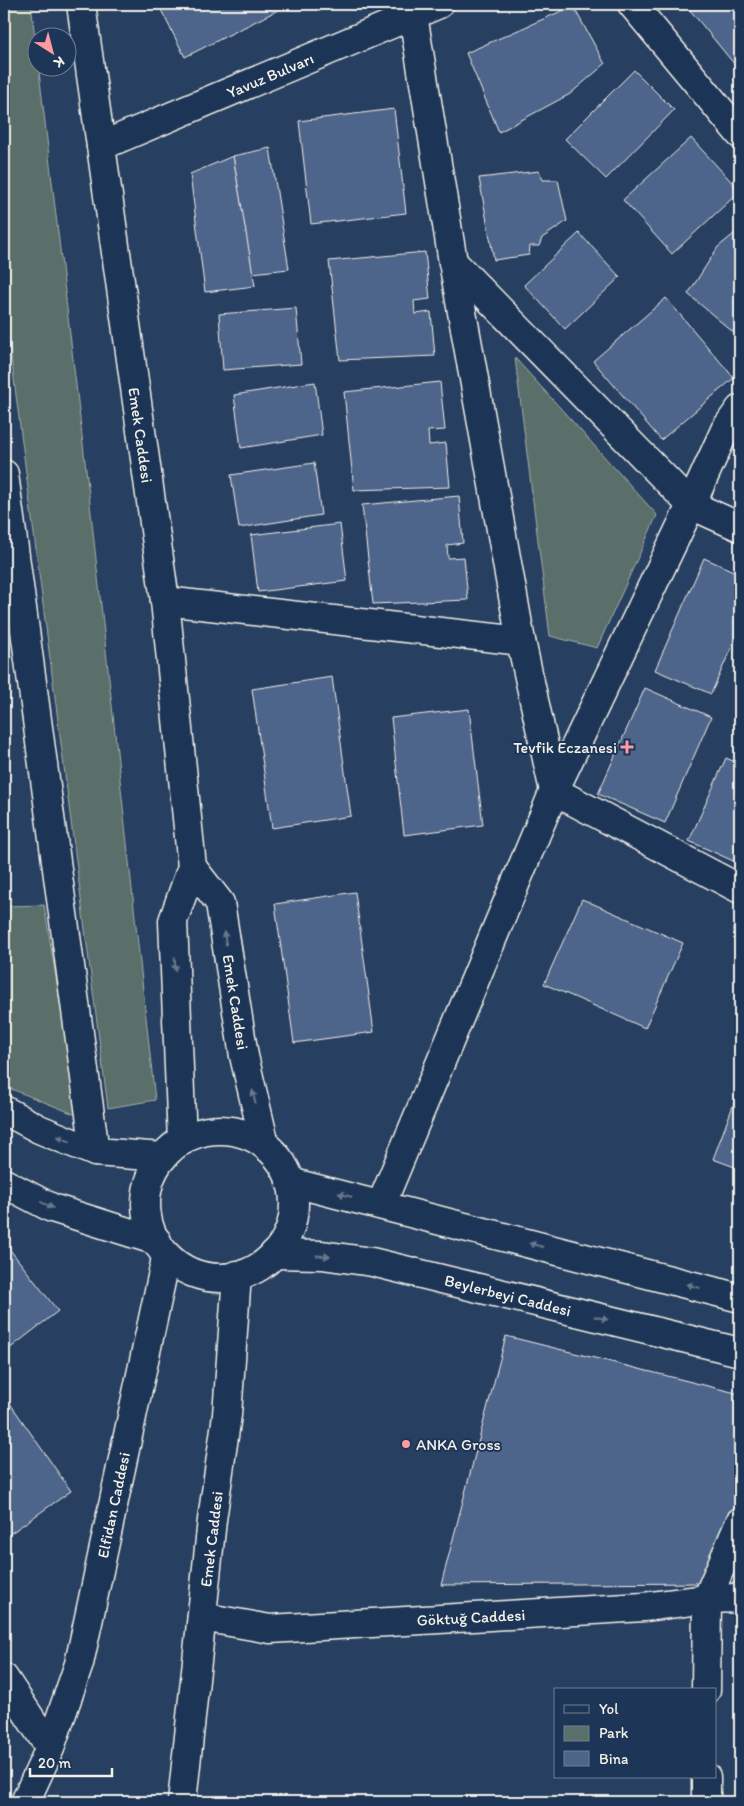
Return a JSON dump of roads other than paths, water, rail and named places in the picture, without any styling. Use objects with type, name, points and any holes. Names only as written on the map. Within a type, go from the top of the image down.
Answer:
[{"type":"street","name":"Emek Caddesi","points":[[81,4],[165,600],[192,867],[173,921],[172,1149]]},
{"type":"street","name":"Yavuz Bulvarı","points":[[101,146],[439,4]]},
{"type":"street","points":[[632,4],[740,134]]},
{"type":"street","points":[[413,15],[453,262],[521,641],[554,791],[740,889]]},
{"type":"street","points":[[453,262],[691,505],[740,527]]},
{"type":"street","points":[[381,1205],[554,791],[725,430],[740,409]]},
{"type":"street","points":[[4,474],[95,1152]]},
{"type":"street","points":[[165,600],[521,641]]},
{"type":"street","name":"Emek Caddesi","points":[[192,867],[220,903],[244,1056],[265,1145]]},
{"type":"street","points":[[4,1110],[39,1129],[95,1152],[172,1149]]},
{"type":"street","points":[[228,1130],[250,1135],[265,1145],[270,1148],[285,1166],[293,1189],[294,1212],[288,1235],[274,1254],[255,1269],[231,1277],[199,1275],[186,1271],[162,1249],[150,1229],[146,1204],[150,1179],[172,1149],[204,1131],[228,1130]]},
{"type":"street","points":[[290,1182],[740,1298]]},
{"type":"street","points":[[4,1183],[52,1208],[162,1249]]},
{"type":"street","name":"Elfidan Caddesi","points":[[25,1802],[50,1748],[79,1664],[162,1249]]},
{"type":"street","name":"Beylerbeyi Caddesi","points":[[274,1254],[322,1255],[372,1262],[740,1352]]},
{"type":"street","name":"Emek Caddesi","points":[[182,1802],[212,1520],[227,1415],[237,1275]]},
{"type":"street","points":[[706,1688],[706,1598],[740,1522]]},
{"type":"street","name":"Göktuğ Caddesi","points":[[202,1617],[270,1629],[644,1607],[706,1598],[740,1598]]},
{"type":"street","points":[[4,1678],[50,1748]]},
{"type":"street","points":[[706,1778],[706,1802]]},
{"type":"place","name":"Tevfik Eczanesi","points":[[627,747]]},
{"type":"place","name":"ANKA Gross","points":[[406,1444]]}]
